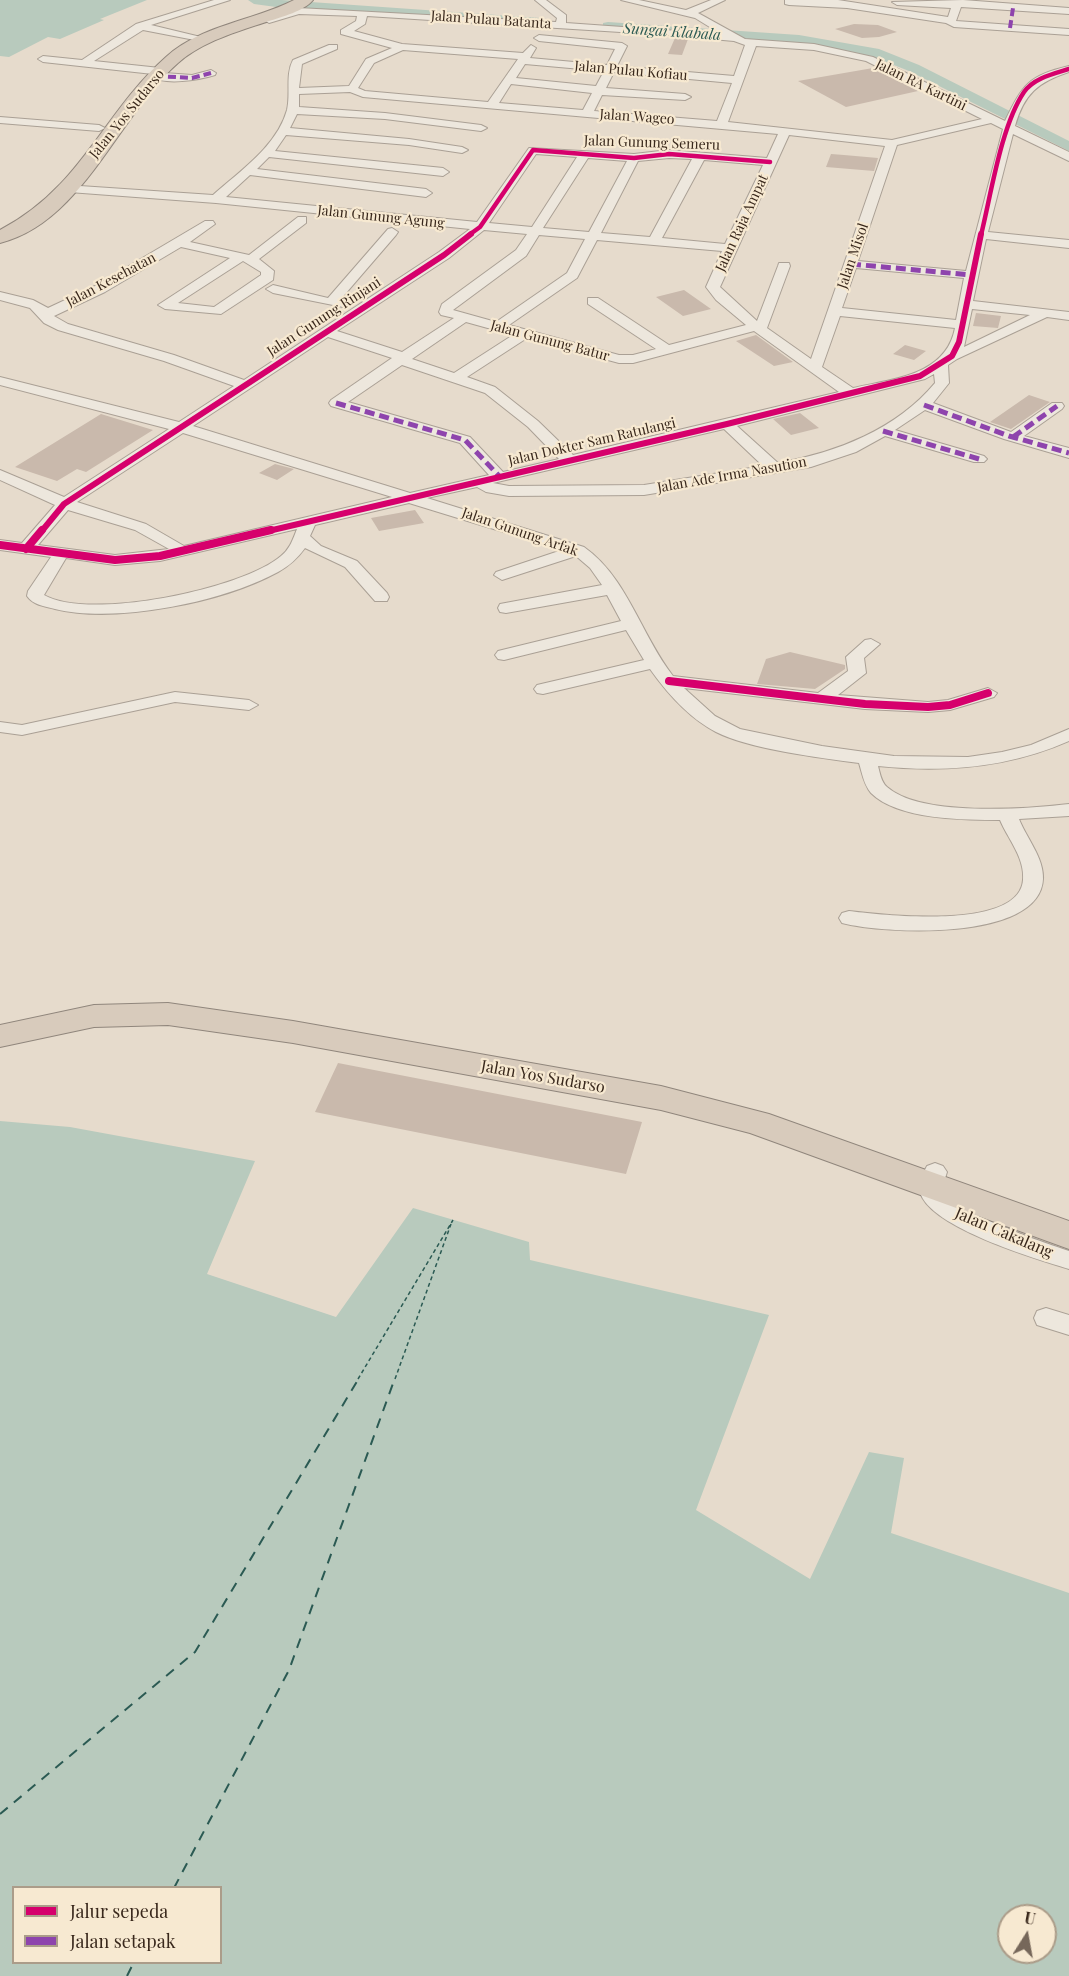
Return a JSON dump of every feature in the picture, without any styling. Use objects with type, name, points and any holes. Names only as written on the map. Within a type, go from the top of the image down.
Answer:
[{"type":"highway","name":"Jalan Yos Sudarso","points":[[195,39],[251,23],[294,3]]},
{"type":"highway","name":"Jalan Yos Sudarso","points":[[9,228],[53,187],[99,128],[154,72],[195,39],[294,3]]},
{"type":"highway","name":"Jalan Yos Sudarso","points":[[9,228],[54,204],[69,188],[154,72]]},
{"type":"highway","name":"Jalan Yos Sudarso","points":[[0,1021],[95,1003],[228,1021],[661,1098],[757,1124],[1069,1220]]},
{"type":"highway","name":"Jalan Yos Sudarso","points":[[0,1036],[94,1016],[123,1007]]},
{"type":"highway","name":"Jalan Yos Sudarso","points":[[933,1178],[1069,1235]]},
{"type":"street","points":[[84,63],[141,26],[225,0]]},
{"type":"street","points":[[246,171],[414,206],[481,128],[538,39],[558,24],[562,17],[540,0]]},
{"type":"street","name":"Jalan RA Kartini","points":[[626,0],[689,13],[713,23],[728,35],[751,44],[814,46],[868,59],[918,81],[990,120],[1010,122],[1066,153]]},
{"type":"street","points":[[689,13],[720,0]]},
{"type":"street","points":[[789,2],[833,2],[871,7],[900,16],[952,20]]},
{"type":"street","points":[[897,2],[958,3],[1069,11]]},
{"type":"street","points":[[958,3],[951,23],[958,25],[1069,32]]},
{"type":"street","points":[[1010,28],[1013,8]]},
{"type":"street","name":"Jalan Pulau Batanta","points":[[251,23],[298,11],[466,18],[728,35]]},
{"type":"street","name":"Jalan Pulau Kofiau","points":[[363,13],[361,22],[345,32],[402,47],[738,80]]},
{"type":"street","points":[[466,18],[538,39]]},
{"type":"street","points":[[125,21],[195,39]]},
{"type":"street","points":[[471,40],[538,39],[622,45],[623,49],[597,90],[587,114]]},
{"type":"street","points":[[722,124],[751,44]]},
{"type":"street","points":[[216,199],[265,153],[282,131],[293,110],[296,91],[294,67],[297,62],[333,46]]},
{"type":"street","points":[[352,89],[370,61],[402,47]]},
{"type":"street","points":[[43,59],[192,78],[211,73]]},
{"type":"street","points":[[947,360],[959,342],[971,275],[1010,122],[1025,91],[1042,77],[1066,68]]},
{"type":"street","points":[[676,120],[692,77]]},
{"type":"street","points":[[510,81],[685,97]]},
{"type":"street","name":"Jalan Wageo","points":[[296,91],[352,89],[363,94],[496,107],[722,124],[892,143],[990,120]]},
{"type":"street","points":[[293,110],[385,116],[481,128]]},
{"type":"street","points":[[0,120],[99,128]]},
{"type":"street","points":[[282,131],[399,141],[462,150]]},
{"type":"street","name":"Jalan Raja Ampat","points":[[785,132],[714,287],[723,299],[850,393]]},
{"type":"street","name":"Jalan Misol","points":[[815,368],[892,143]]},
{"type":"street","name":"Jalan Gunung Semeru","points":[[480,227],[533,150],[634,158],[659,154],[770,162]]},
{"type":"street","points":[[265,153],[443,172]]},
{"type":"street","points":[[534,231],[584,155]]},
{"type":"street","points":[[654,241],[700,156]]},
{"type":"street","points":[[499,326],[572,275],[590,236],[634,158]]},
{"type":"street","name":"Jalan Gunung Agung","points":[[69,188],[216,199],[414,206],[480,227],[730,248]]},
{"type":"street","points":[[177,244],[246,258],[265,268],[268,277],[219,310],[208,312],[165,305],[246,258],[302,220]]},
{"type":"street","name":"Jalan Kesehatan","points":[[47,314],[100,289],[209,224]]},
{"type":"street","name":"Jalan Gunung Rinjani","points":[[26,549],[64,504],[444,255],[480,227]]},
{"type":"street","name":"Jalan Gunung Batur","points":[[534,231],[521,254],[444,310],[463,318],[619,359],[633,359],[759,327]]},
{"type":"street","points":[[331,302],[392,232]]},
{"type":"street","points":[[981,236],[1069,244]]},
{"type":"street","points":[[851,264],[971,275]]},
{"type":"street","points":[[759,327],[784,266]]},
{"type":"street","points":[[273,289],[359,310]]},
{"type":"street","points":[[0,296],[37,306],[47,314],[49,320],[63,327],[169,358],[245,385]]},
{"type":"street","points":[[593,301],[666,349]]},
{"type":"street","points":[[966,304],[1069,316]]},
{"type":"street","points":[[834,311],[961,326]]},
{"type":"street","name":"Jalan Dokter Sam Ratulangi","points":[[0,545],[115,560],[182,552],[305,529],[413,498],[920,376],[947,360],[1043,314]]},
{"type":"street","points":[[463,318],[336,403],[465,440],[500,477]]},
{"type":"street","points":[[327,332],[458,377],[500,396],[570,461]]},
{"type":"street","points":[[458,377],[525,333]]},
{"type":"street","name":"Jalan Ade Irma Nasution","points":[[481,482],[491,489],[503,490],[644,490],[811,462],[851,449],[924,405],[942,382],[947,360]]},
{"type":"street","name":"Jalan Gunung Arfak","points":[[0,381],[63,400],[117,408],[578,550],[600,566],[654,663],[683,697],[724,729],[816,751],[867,759],[973,763],[1039,750],[1069,734]]},
{"type":"street","points":[[924,405],[1012,437],[1069,453]]},
{"type":"street","points":[[1012,437],[1057,406]]},
{"type":"street","points":[[727,424],[774,468]]},
{"type":"street","points":[[883,431],[979,459]]},
{"type":"street","points":[[0,475],[64,504],[138,525],[172,542],[182,552]]},
{"type":"street","points":[[61,554],[36,591],[35,596],[40,600],[85,607],[135,608],[182,600],[263,573],[284,562],[295,551],[305,529]]},
{"type":"street","points":[[305,529],[315,549],[351,564],[381,597]]},
{"type":"street","points":[[501,575],[578,550]]},
{"type":"street","points":[[506,609],[580,593],[613,590]]},
{"type":"street","points":[[504,655],[631,624]]},
{"type":"street","points":[[822,699],[857,673],[855,657],[872,644]]},
{"type":"street","points":[[543,689],[654,663]]},
{"type":"street","points":[[669,681],[822,699],[928,707],[950,705],[984,687]]},
{"type":"street","points":[[0,727],[22,730],[175,697],[249,705]]},
{"type":"street","points":[[867,759],[876,788],[892,800],[934,810],[1008,814],[1069,810]]},
{"type":"street","points":[[849,918],[893,923],[954,923],[1004,911],[1021,901],[1032,889],[1033,879],[1030,865],[1011,828],[1008,814]]},
{"type":"street","name":"Jalan Cakalang","points":[[933,1178],[937,1201],[954,1215],[1069,1260]]},
{"type":"shaded area","points":[[0,0],[147,0],[100,19],[104,20],[60,39],[48,37],[9,57],[0,56]]},
{"type":"shaded area","points":[[0,1121],[70,1127],[255,1161],[207,1274],[336,1317],[413,1208],[529,1242],[530,1260],[769,1315],[696,1510],[810,1579],[869,1452],[904,1458],[891,1533],[1069,1593],[1069,1976],[0,1976]]},
{"type":"building","points":[[854,24],[878,25],[897,32],[879,37],[862,38],[835,29]]},
{"type":"building","points":[[675,38],[688,39],[682,55],[668,54]]},
{"type":"building","points":[[873,68],[918,91],[846,107],[798,81]]},
{"type":"building","points":[[831,154],[878,158],[874,171],[826,167]]},
{"type":"building","points":[[684,290],[711,309],[683,316],[656,297]]},
{"type":"building","points":[[976,313],[1001,316],[998,328],[973,326]]},
{"type":"building","points":[[756,335],[793,362],[774,366],[736,341]]},
{"type":"building","points":[[905,345],[926,351],[914,360],[893,354]]},
{"type":"building","points":[[1029,395],[1050,402],[1011,429],[990,422]]},
{"type":"building","points":[[800,413],[819,428],[791,435],[773,419]]},
{"type":"building","points":[[101,414],[153,430],[86,472],[77,469],[57,481],[15,467]]},
{"type":"building","points":[[275,464],[294,469],[277,480],[259,473]]},
{"type":"building","points":[[415,510],[424,523],[379,531],[371,518]]},
{"type":"building","points":[[790,652],[845,665],[845,669],[815,689],[757,684],[766,659]]},
{"type":"building","points":[[338,1063],[642,1122],[626,1174],[315,1112]]},
{"type":"waterway","name":"Sungai Klabala","points":[[254,0],[313,8],[540,22]]},
{"type":"waterway","name":"Sungai Klabala","points":[[608,26],[799,39],[874,52],[914,68],[1069,147]]},
{"type":"ferry route","points":[[358,1379],[453,1220]]},
{"type":"ferry route","points":[[395,1379],[451,1224]]},
{"type":"ferry route","points":[[0,1814],[195,1652],[359,1378]]},
{"type":"ferry route","points":[[175,1886],[289,1670],[395,1378]]},
{"type":"ferry route","points":[[127,1976],[133,1964]]},
{"type":"marked path","points":[[1010,28],[1013,8]]},
{"type":"marked path","points":[[156,76],[192,78],[211,73]]},
{"type":"marked path","points":[[851,264],[971,275]]},
{"type":"marked path","points":[[336,403],[465,440],[500,477]]},
{"type":"marked path","points":[[924,405],[1009,436],[1069,453]]},
{"type":"marked path","points":[[1013,437],[1057,406]]},
{"type":"marked path","points":[[883,431],[979,459]]},
{"type":"cycle path","points":[[0,545],[115,560],[160,556],[727,424],[920,376],[952,356],[959,342],[971,275],[1010,122],[1025,91],[1043,77],[1069,69]]},
{"type":"cycle path","points":[[26,549],[64,504],[444,255],[480,227],[533,150],[634,158],[669,154],[770,162]]},
{"type":"cycle path","points":[[669,681],[865,704],[928,707],[950,705],[988,693]]}]
